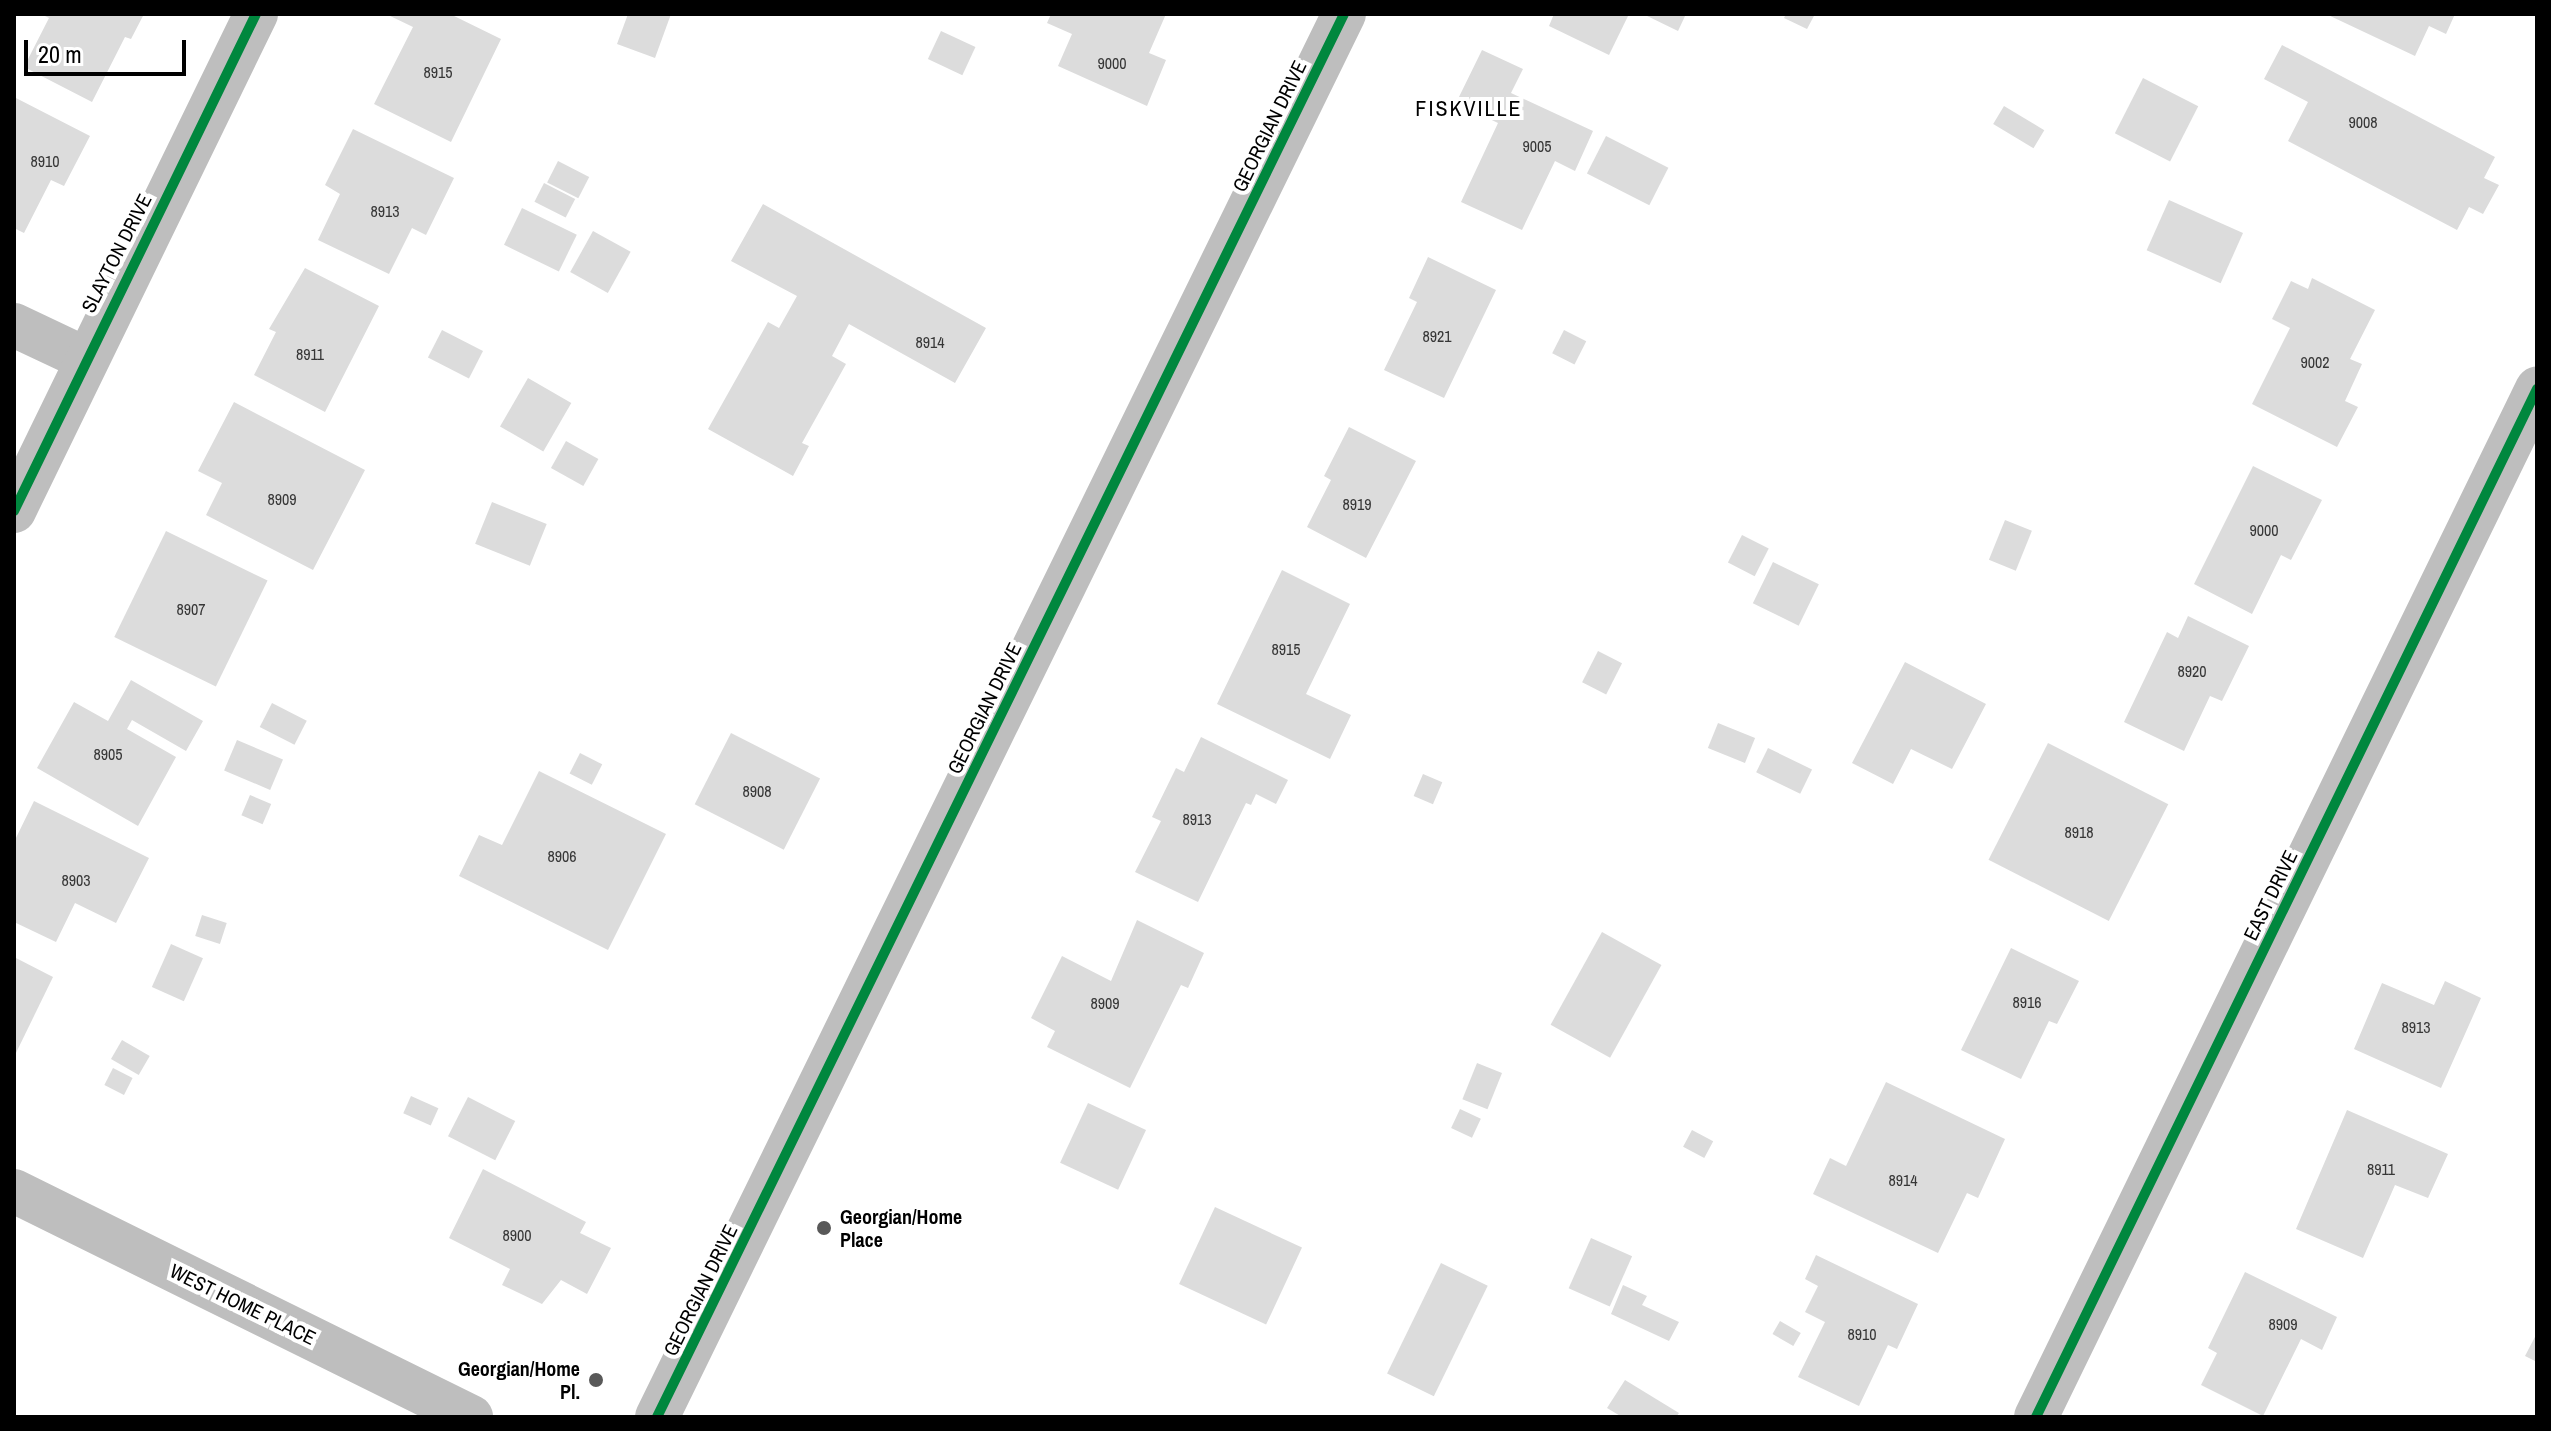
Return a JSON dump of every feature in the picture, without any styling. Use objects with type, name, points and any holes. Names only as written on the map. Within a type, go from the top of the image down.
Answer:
[{"type":"street","name":"SLAYTON DRIVE","points":[[14,511],[84,358],[256,14]]},
{"type":"street","name":"GEORGIAN DRIVE","points":[[657,1417],[1344,14]]},
{"type":"street","points":[[14,325],[84,358]]},
{"type":"street","name":"EAST DRIVE","points":[[2036,1417],[2537,389]]},
{"type":"street","name":"WEST HOME PLACE","points":[[14,1191],[471,1417]]},
{"type":"building","points":[[41,14],[144,14],[131,39],[125,37],[92,102],[24,67],[49,18]]},
{"type":"building","points":[[386,14],[450,14],[501,39],[451,142],[374,104],[413,27]]},
{"type":"building","points":[[628,14],[671,14],[655,58],[617,44]]},
{"type":"building","points":[[1051,14],[1166,14],[1149,53],[1166,60],[1147,106],[1058,66],[1072,34],[1047,23]]},
{"type":"building","points":[[1554,14],[1629,14],[1609,55],[1549,26]]},
{"type":"building","points":[[1643,14],[1686,14],[1678,31]]},
{"type":"building","points":[[1786,14],[1815,14],[1807,29],[1784,18]]},
{"type":"building","points":[[2326,14],[2455,14],[2446,34],[2429,26],[2415,56]]},
{"type":"building","points":[[941,31],[975,47],[962,75],[928,59]]},
{"type":"building","points":[[2282,45],[2495,157],[2484,178],[2499,185],[2483,214],[2469,207],[2457,230],[2288,141],[2308,102],[2264,79]]},
{"type":"building","points":[[1482,50],[1523,69],[1511,93],[1593,131],[1575,171],[1555,161],[1522,230],[1461,202],[1498,123],[1456,103]]},
{"type":"building","points":[[2143,78],[2198,106],[2170,161],[2115,133]]},
{"type":"building","points":[[14,97],[90,136],[64,186],[51,180],[24,233],[14,228]]},
{"type":"building","points":[[2004,106],[2044,130],[2033,148],[1993,124]]},
{"type":"building","points":[[353,129],[454,178],[426,235],[412,228],[389,274],[318,240],[340,194],[325,185]]},
{"type":"building","points":[[1606,136],[1668,168],[1649,205],[1587,173]]},
{"type":"building","points":[[558,161],[589,177],[578,198],[547,182]]},
{"type":"building","points":[[544,183],[575,199],[566,218],[534,202]]},
{"type":"building","points":[[2169,200],[2243,233],[2221,283],[2147,250]]},
{"type":"building","points":[[763,204],[986,328],[955,383],[849,324],[832,356],[846,364],[802,443],[809,446],[793,476],[708,429],[768,322],[779,328],[797,296],[731,261]]},
{"type":"building","points":[[522,208],[577,235],[559,272],[504,245]]},
{"type":"building","points":[[593,231],[631,252],[608,293],[570,272]]},
{"type":"building","points":[[1428,257],[1496,290],[1444,398],[1384,370],[1417,302],[1409,298]]},
{"type":"building","points":[[305,268],[379,306],[325,412],[254,375],[276,332],[269,329]]},
{"type":"building","points":[[2312,278],[2375,310],[2350,359],[2362,364],[2345,401],[2358,407],[2337,447],[2252,404],[2290,328],[2272,319],[2291,281],[2308,289]]},
{"type":"building","points":[[442,330],[483,351],[469,379],[428,358]]},
{"type":"building","points":[[1564,330],[1586,341],[1574,365],[1552,353]]},
{"type":"building","points":[[528,378],[571,403],[543,451],[500,426]]},
{"type":"building","points":[[234,402],[365,470],[313,570],[206,515],[222,483],[198,471]]},
{"type":"building","points":[[1349,427],[1416,461],[1366,558],[1307,527],[1331,480],[1324,476]]},
{"type":"building","points":[[566,441],[598,459],[583,486],[551,468]]},
{"type":"building","points":[[2253,466],[2322,500],[2291,560],[2281,555],[2252,614],[2194,584]]},
{"type":"building","points":[[492,502],[547,524],[530,566],[475,544]]},
{"type":"building","points":[[2005,520],[2032,531],[2016,571],[1989,560]]},
{"type":"building","points":[[166,531],[268,581],[216,687],[114,637]]},
{"type":"building","points":[[1742,535],[1769,549],[1755,576],[1728,563]]},
{"type":"building","points":[[1773,562],[1819,584],[1799,626],[1753,603]]},
{"type":"building","points":[[1282,570],[1350,604],[1306,694],[1351,715],[1330,759],[1217,704]]},
{"type":"building","points":[[2188,616],[2249,646],[2222,701],[2210,696],[2184,751],[2124,722],[2167,632],[2178,638]]},
{"type":"building","points":[[1598,651],[1622,663],[1606,694],[1582,682]]},
{"type":"building","points":[[1905,662],[1986,704],[1952,769],[1911,749],[1893,784],[1852,763]]},
{"type":"building","points":[[131,680],[203,721],[186,751],[132,720],[127,729],[176,757],[138,826],[37,768],[74,702],[108,721]]},
{"type":"building","points":[[272,703],[307,721],[294,745],[260,727]]},
{"type":"building","points":[[1718,723],[1755,738],[1745,763],[1708,748]]},
{"type":"building","points":[[731,733],[820,778],[784,850],[695,804]]},
{"type":"building","points":[[1201,737],[1288,780],[1276,804],[1256,794],[1251,805],[1246,803],[1198,902],[1135,872],[1161,821],[1152,817],[1176,768],[1184,772]]},
{"type":"building","points":[[237,740],[283,760],[270,790],[224,770]]},
{"type":"building","points":[[2048,743],[2168,804],[2109,921],[1989,860]]},
{"type":"building","points":[[1768,748],[1812,769],[1800,794],[1756,772]]},
{"type":"building","points":[[580,753],[602,764],[592,785],[570,773]]},
{"type":"building","points":[[539,771],[666,834],[608,950],[459,876],[479,835],[502,845]]},
{"type":"building","points":[[1423,774],[1442,782],[1433,804],[1414,796]]},
{"type":"building","points":[[250,795],[271,804],[263,824],[241,815]]},
{"type":"building","points":[[34,801],[149,858],[116,923],[75,903],[56,942],[14,922],[14,842]]},
{"type":"building","points":[[202,915],[227,923],[220,944],[195,936]]},
{"type":"building","points":[[1137,920],[1204,953],[1188,988],[1181,985],[1130,1088],[1047,1047],[1055,1031],[1031,1018],[1062,956],[1111,981]]},
{"type":"building","points":[[1602,932],[1661,965],[1610,1058],[1551,1025]]},
{"type":"building","points":[[171,944],[203,958],[184,1001],[152,987]]},
{"type":"building","points":[[2011,948],[2079,981],[2057,1024],[2049,1021],[2021,1079],[1961,1050]]},
{"type":"building","points":[[14,957],[53,977],[14,1057]]},
{"type":"building","points":[[2445,981],[2481,998],[2441,1088],[2354,1049],[2382,983],[2434,1005]]},
{"type":"building","points":[[122,1040],[150,1056],[139,1075],[111,1059]]},
{"type":"building","points":[[1477,1063],[1502,1073],[1487,1109],[1462,1099]]},
{"type":"building","points":[[113,1068],[133,1078],[124,1095],[104,1085]]},
{"type":"building","points":[[1886,1082],[2005,1139],[1978,1198],[1967,1193],[1938,1253],[1813,1194],[1830,1158],[1846,1166]]},
{"type":"building","points":[[411,1096],[438,1108],[431,1126],[403,1113]]},
{"type":"building","points":[[468,1097],[515,1121],[495,1160],[448,1136]]},
{"type":"building","points":[[1088,1103],[1146,1130],[1118,1190],[1060,1163]]},
{"type":"building","points":[[1460,1109],[1481,1119],[1472,1138],[1451,1128]]},
{"type":"building","points":[[2347,1110],[2448,1154],[2428,1198],[2395,1185],[2363,1258],[2296,1229]]},
{"type":"building","points":[[1692,1130],[1713,1141],[1704,1158],[1683,1147]]},
{"type":"building","points":[[483,1169],[586,1222],[580,1233],[611,1248],[587,1294],[561,1280],[542,1304],[502,1285],[510,1269],[449,1238]]},
{"type":"building","points":[[1215,1207],[1302,1248],[1266,1325],[1179,1284]]},
{"type":"building","points":[[1591,1238],[1632,1256],[1610,1307],[1569,1288]]},
{"type":"building","points":[[1816,1255],[1918,1304],[1897,1349],[1888,1345],[1859,1406],[1798,1377],[1825,1322],[1805,1312],[1818,1286],[1805,1279]]},
{"type":"building","points":[[1441,1263],[1488,1286],[1434,1396],[1387,1374]]},
{"type":"building","points":[[2245,1272],[2337,1317],[2322,1350],[2301,1339],[2263,1416],[2201,1385],[2217,1353],[2208,1348]]},
{"type":"building","points":[[1623,1285],[1647,1296],[1642,1305],[1679,1322],[1669,1341],[1611,1314]]},
{"type":"building","points":[[1780,1321],[1801,1333],[1793,1346],[1772,1334]]},
{"type":"building","points":[[2537,1333],[2537,1362],[2525,1356]]},
{"type":"building","points":[[1625,1380],[1679,1413],[1676,1417],[1622,1417],[1607,1408]]},
{"type":"cycle path","points":[[14,511],[256,14]]},
{"type":"cycle path","points":[[657,1417],[1344,14]]},
{"type":"cycle path","points":[[2036,1417],[2537,389]]},
{"type":"place","name":"Georgian/Home Place","points":[[824,1228]]},
{"type":"place","name":"Georgian/Home Pl.","points":[[596,1380]]},
{"type":"district","name":"FISKVILLE","points":[[1469,109]]}]
